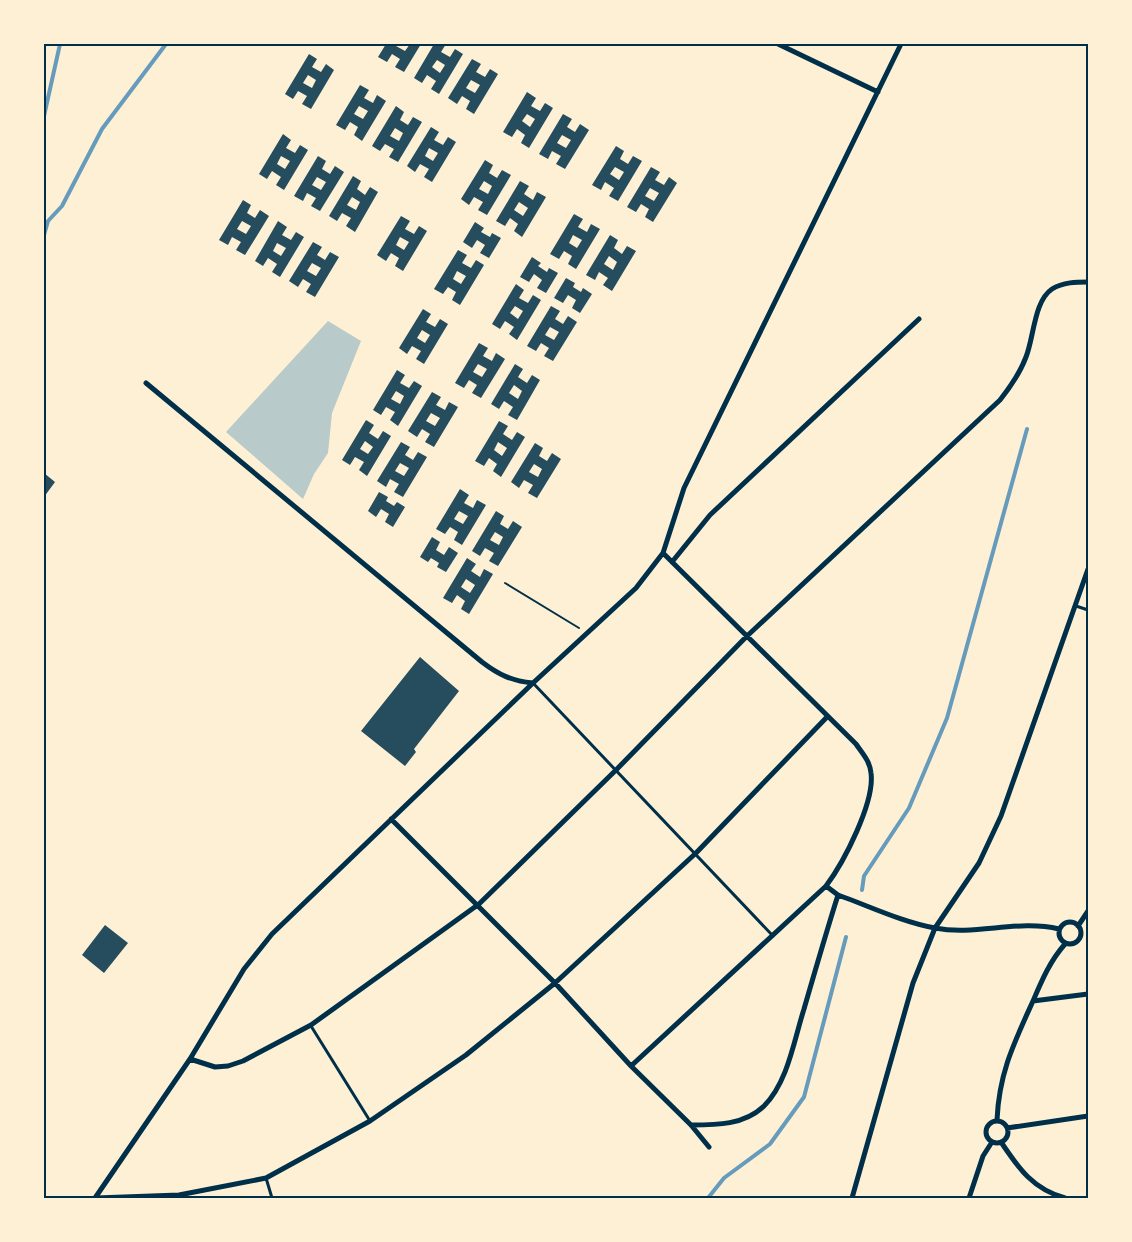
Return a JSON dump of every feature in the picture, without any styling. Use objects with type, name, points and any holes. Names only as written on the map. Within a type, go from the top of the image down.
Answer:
[{"type":"street","points":[[778,44],[878,92]]},
{"type":"street","points":[[95,1198],[190,1059],[244,969],[272,934],[533,683],[636,588],[663,553],[684,488],[901,44]]},
{"type":"street","points":[[190,1059],[214,1067],[228,1066],[243,1061],[311,1025],[479,904],[746,638],[1000,400],[1015,381],[1026,356],[1043,300],[1051,289],[1073,282],[1089,282]]},
{"type":"street","points":[[672,562],[710,515],[919,319]]},
{"type":"street","points":[[146,383],[482,662],[498,674],[515,681],[533,683]]},
{"type":"street","points":[[631,1066],[826,886],[841,866],[852,843],[870,793],[872,773],[867,758],[856,744],[826,718],[663,553]]},
{"type":"street","points":[[852,1198],[913,983],[935,928],[979,863],[1001,816],[1089,569]]},
{"type":"street","points":[[95,1198],[179,1195],[266,1178],[370,1121],[466,1055],[555,983],[696,853],[826,718]]},
{"type":"street","points":[[391,819],[479,904],[631,1066],[691,1125],[709,1148]]},
{"type":"street","points":[[826,886],[838,895],[935,928],[955,930],[1029,924],[1059,929],[1070,922],[1078,926],[1081,934],[1077,942],[1065,944],[1047,969],[1010,1047],[1003,1072],[997,1120]]},
{"type":"street","points":[[691,1125],[721,1125],[745,1119],[764,1106],[777,1089],[790,1054],[838,895]]},
{"type":"street","points":[[1078,926],[1089,911]]},
{"type":"street","points":[[1059,929],[1059,937],[1065,944]]},
{"type":"street","points":[[1033,1001],[1089,994]]},
{"type":"street","points":[[997,1120],[1007,1128],[1089,1116]]},
{"type":"street","points":[[992,1142],[986,1131],[989,1124],[997,1120]]},
{"type":"street","points":[[992,1142],[1001,1142],[1007,1136],[1007,1128]]},
{"type":"street","points":[[969,1198],[983,1156],[992,1142]]},
{"type":"street","points":[[1001,1142],[1025,1177],[1047,1193],[1065,1198]]},
{"type":"lane","points":[[1076,606],[1089,610]]},
{"type":"lane","points":[[533,683],[773,936]]},
{"type":"lane","points":[[311,1025],[370,1121]]},
{"type":"lane","points":[[266,1178],[272,1198]]},
{"type":"path","points":[[505,583],[587,633]]},
{"type":"shaded area","points":[[328,321],[361,341],[332,413],[328,453],[314,474],[303,499],[226,432]]},
{"type":"building","points":[[386,44],[398,44],[396,46],[405,51],[410,44],[421,44],[404,72],[395,67],[400,59],[392,54],[387,62],[378,57]]},
{"type":"building","points":[[434,44],[446,44],[441,52],[450,57],[455,49],[463,54],[439,94],[431,89],[436,81],[427,75],[422,83],[414,78]],"holes":[[[437,60],[445,65],[440,73],[432,67]]]},
{"type":"building","points":[[309,54],[317,59],[312,67],[321,72],[326,64],[334,70],[311,109],[302,104],[307,96],[298,91],[293,99],[285,94]],"holes":[[[308,75],[316,80],[312,88],[303,83]]]},
{"type":"building","points":[[472,59],[481,64],[476,72],[485,77],[490,69],[498,74],[474,114],[466,109],[470,101],[462,96],[457,104],[448,98]],"holes":[[[471,80],[480,85],[475,93],[466,88]]]},
{"type":"building","points":[[360,85],[369,90],[364,98],[373,103],[377,95],[386,101],[362,141],[354,135],[358,127],[350,122],[345,130],[336,125]],"holes":[[[359,106],[368,111],[363,119],[354,114]]]},
{"type":"building","points":[[527,92],[536,98],[531,106],[540,111],[545,103],[553,108],[529,148],[521,143],[525,135],[517,129],[512,137],[503,132]],"holes":[[[527,114],[535,119],[530,127],[522,121]]]},
{"type":"building","points":[[396,106],[404,112],[400,120],[408,125],[413,117],[422,122],[398,162],[389,157],[394,149],[385,144],[380,151],[372,146]],"holes":[[[395,128],[403,133],[399,141],[390,136]]]},
{"type":"building","points":[[563,114],[572,119],[567,127],[575,132],[580,124],[589,130],[565,169],[556,164],[561,156],[552,151],[548,159],[539,154]],"holes":[[[562,135],[571,140],[566,148],[557,143]]]},
{"type":"building","points":[[431,127],[439,132],[434,140],[443,145],[448,137],[456,142],[432,182],[424,177],[429,169],[420,164],[415,172],[407,166]],"holes":[[[429,148],[438,153],[433,161],[425,156]]]},
{"type":"building","points":[[283,134],[291,140],[286,148],[295,153],[300,145],[308,150],[284,190],[276,185],[281,177],[272,171],[267,179],[259,174]],"holes":[[[281,156],[290,161],[285,169],[277,164]]]},
{"type":"building","points":[[616,146],[624,151],[620,159],[628,164],[633,156],[642,161],[618,201],[609,196],[614,188],[605,182],[601,190],[592,185]],"holes":[[[615,167],[624,172],[619,180],[610,174]]]},
{"type":"building","points":[[318,156],[326,161],[322,169],[330,174],[335,166],[344,172],[320,211],[311,206],[316,198],[307,193],[303,201],[294,196]],"holes":[[[317,177],[326,182],[321,190],[312,185]]]},
{"type":"building","points":[[485,160],[493,165],[489,173],[497,178],[502,170],[511,175],[487,215],[478,210],[483,202],[474,197],[469,205],[461,199]],"holes":[[[484,181],[492,186],[488,194],[479,189]]]},
{"type":"building","points":[[651,167],[660,172],[655,180],[664,185],[669,177],[677,183],[653,222],[645,217],[649,209],[641,204],[636,212],[627,207]],"holes":[[[650,188],[659,193],[654,201],[645,196]]]},
{"type":"building","points":[[353,176],[361,181],[357,189],[365,195],[370,187],[378,192],[355,232],[346,226],[351,218],[342,213],[337,221],[329,216]],"holes":[[[352,197],[360,202],[356,210],[347,205]]]},
{"type":"building","points":[[520,181],[529,186],[524,194],[533,200],[537,192],[546,197],[522,237],[514,231],[518,224],[510,218],[505,226],[496,221]],"holes":[[[519,202],[528,208],[523,216],[514,210]]]},
{"type":"building","points":[[243,200],[251,205],[247,213],[255,218],[260,210],[269,216],[245,255],[236,250],[241,242],[232,237],[228,245],[219,240]],"holes":[[[242,221],[251,226],[246,234],[237,229]]]},
{"type":"building","points":[[574,214],[583,219],[578,227],[587,232],[591,224],[600,229],[576,269],[568,264],[572,256],[564,251],[559,259],[550,254]],"holes":[[[573,235],[582,240],[577,248],[569,243]]]},
{"type":"building","points":[[401,216],[410,221],[405,229],[414,234],[419,226],[427,231],[403,271],[395,266],[399,258],[391,253],[386,261],[377,255]],"holes":[[[400,237],[409,242],[404,250],[396,245]]]},
{"type":"building","points":[[278,221],[287,227],[282,235],[291,240],[296,232],[304,237],[280,277],[272,272],[277,264],[268,258],[263,266],[255,261]],"holes":[[[277,243],[286,248],[281,256],[273,251]]]},
{"type":"building","points":[[475,222],[484,228],[481,232],[490,237],[492,233],[501,238],[489,258],[480,253],[485,245],[477,240],[472,248],[463,242]]},
{"type":"building","points":[[610,235],[618,240],[614,248],[622,254],[627,246],[636,251],[612,291],[603,285],[608,278],[599,272],[595,280],[586,275]],"holes":[[[609,256],[617,262],[613,270],[604,264]]]},
{"type":"building","points":[[313,242],[322,247],[317,255],[325,260],[330,252],[339,257],[315,297],[306,292],[311,284],[303,279],[298,287],[289,281]],"holes":[[[312,263],[321,268],[316,276],[307,271]]]},
{"type":"building","points":[[458,250],[467,255],[462,263],[471,268],[476,260],[484,265],[460,305],[452,300],[456,292],[448,287],[443,294],[434,289]],"holes":[[[457,271],[466,276],[461,284],[453,279]]]},
{"type":"building","points":[[532,257],[541,263],[538,266],[547,272],[549,268],[558,273],[546,293],[537,288],[542,280],[534,274],[529,282],[520,277]]},
{"type":"building","points":[[566,278],[575,283],[573,287],[581,292],[583,288],[592,294],[580,313],[572,308],[576,300],[568,295],[563,303],[554,298]]},
{"type":"building","points":[[516,284],[524,290],[519,298],[528,303],[533,295],[541,300],[517,340],[509,334],[514,327],[505,321],[500,329],[492,324]],"holes":[[[515,306],[523,311],[518,319],[510,313]]]},
{"type":"building","points":[[551,306],[560,311],[555,319],[563,324],[568,316],[577,322],[553,361],[544,356],[549,348],[541,343],[536,351],[527,346]],"holes":[[[550,327],[559,332],[554,340],[545,335]]]},
{"type":"building","points":[[423,309],[431,314],[426,322],[435,327],[440,319],[448,324],[424,364],[416,359],[421,351],[412,346],[407,354],[399,348]],"holes":[[[422,330],[430,335],[425,343],[417,338]]]},
{"type":"building","points":[[479,343],[488,348],[483,356],[492,361],[496,353],[505,359],[481,398],[472,393],[477,385],[469,380],[464,388],[455,383]],"holes":[[[478,364],[487,369],[482,377],[473,372]]]},
{"type":"building","points":[[515,364],[523,369],[518,377],[527,383],[532,375],[540,380],[517,420],[508,415],[513,407],[504,401],[499,409],[491,404]],"holes":[[[514,385],[522,391],[518,399],[509,393]]]},
{"type":"building","points":[[397,370],[405,375],[400,383],[409,388],[414,381],[422,386],[398,426],[390,420],[395,412],[386,407],[381,415],[373,410]],"holes":[[[396,391],[404,396],[400,404],[391,399]]]},
{"type":"building","points":[[432,392],[441,397],[436,405],[445,410],[449,402],[458,407],[434,447],[425,442],[430,434],[422,429],[417,437],[408,431]],"holes":[[[431,413],[440,418],[435,426],[426,421]]]},
{"type":"building","points":[[366,420],[374,425],[369,433],[378,439],[383,431],[391,436],[367,476],[359,470],[364,462],[355,457],[350,465],[342,460]],"holes":[[[365,441],[373,447],[368,454],[360,449]]]},
{"type":"building","points":[[499,421],[508,426],[503,434],[512,440],[517,432],[525,437],[501,477],[493,471],[497,464],[489,458],[484,466],[475,461]],"holes":[[[498,442],[507,448],[502,456],[494,450]]]},
{"type":"building","points":[[401,442],[410,447],[405,455],[413,460],[418,452],[427,457],[403,497],[394,492],[399,484],[390,479],[386,487],[377,481]],"holes":[[[400,463],[409,468],[404,476],[395,471]]]},
{"type":"building","points":[[535,443],[543,448],[539,456],[547,461],[552,453],[561,459],[537,498],[528,493],[533,485],[524,480],[519,488],[511,482]],"holes":[[[534,464],[542,469],[538,477],[529,472]]]},
{"type":"building","points":[[44,473],[55,482],[44,497]]},
{"type":"building","points":[[460,489],[469,495],[464,503],[473,508],[477,500],[486,505],[462,545],[454,540],[458,532],[450,527],[445,534],[436,529]],"holes":[[[459,511],[468,516],[463,524],[454,519]]]},
{"type":"building","points":[[379,492],[388,497],[386,501],[394,506],[397,502],[405,507],[393,527],[385,522],[389,514],[381,509],[376,517],[368,511]]},
{"type":"building","points":[[496,511],[504,516],[500,524],[508,529],[513,521],[522,527],[498,566],[489,561],[494,553],[485,548],[480,556],[472,551]],"holes":[[[495,532],[503,537],[499,545],[490,540]]]},
{"type":"building","points":[[432,537],[440,542],[436,550],[444,555],[449,547],[458,553],[446,572],[437,567],[439,563],[431,558],[428,562],[420,557]]},
{"type":"building","points":[[467,558],[476,564],[471,571],[480,577],[484,569],[493,574],[469,614],[461,609],[465,601],[457,595],[452,603],[443,598]],"holes":[[[466,579],[475,585],[470,593],[461,587]]]},
{"type":"building","points":[[420,657],[459,691],[414,749],[416,752],[405,766],[361,731]]},
{"type":"building","points":[[105,925],[128,943],[104,973],[82,955]]},
{"type":"waterway","points":[[44,116],[60,44]]},
{"type":"waterway","points":[[44,235],[48,221],[62,206],[102,129],[166,44]]},
{"type":"waterway","points":[[862,890],[864,876],[909,808],[947,718],[1027,429]]},
{"type":"waterway","points":[[708,1198],[724,1178],[770,1144],[804,1097],[846,937]]}]
